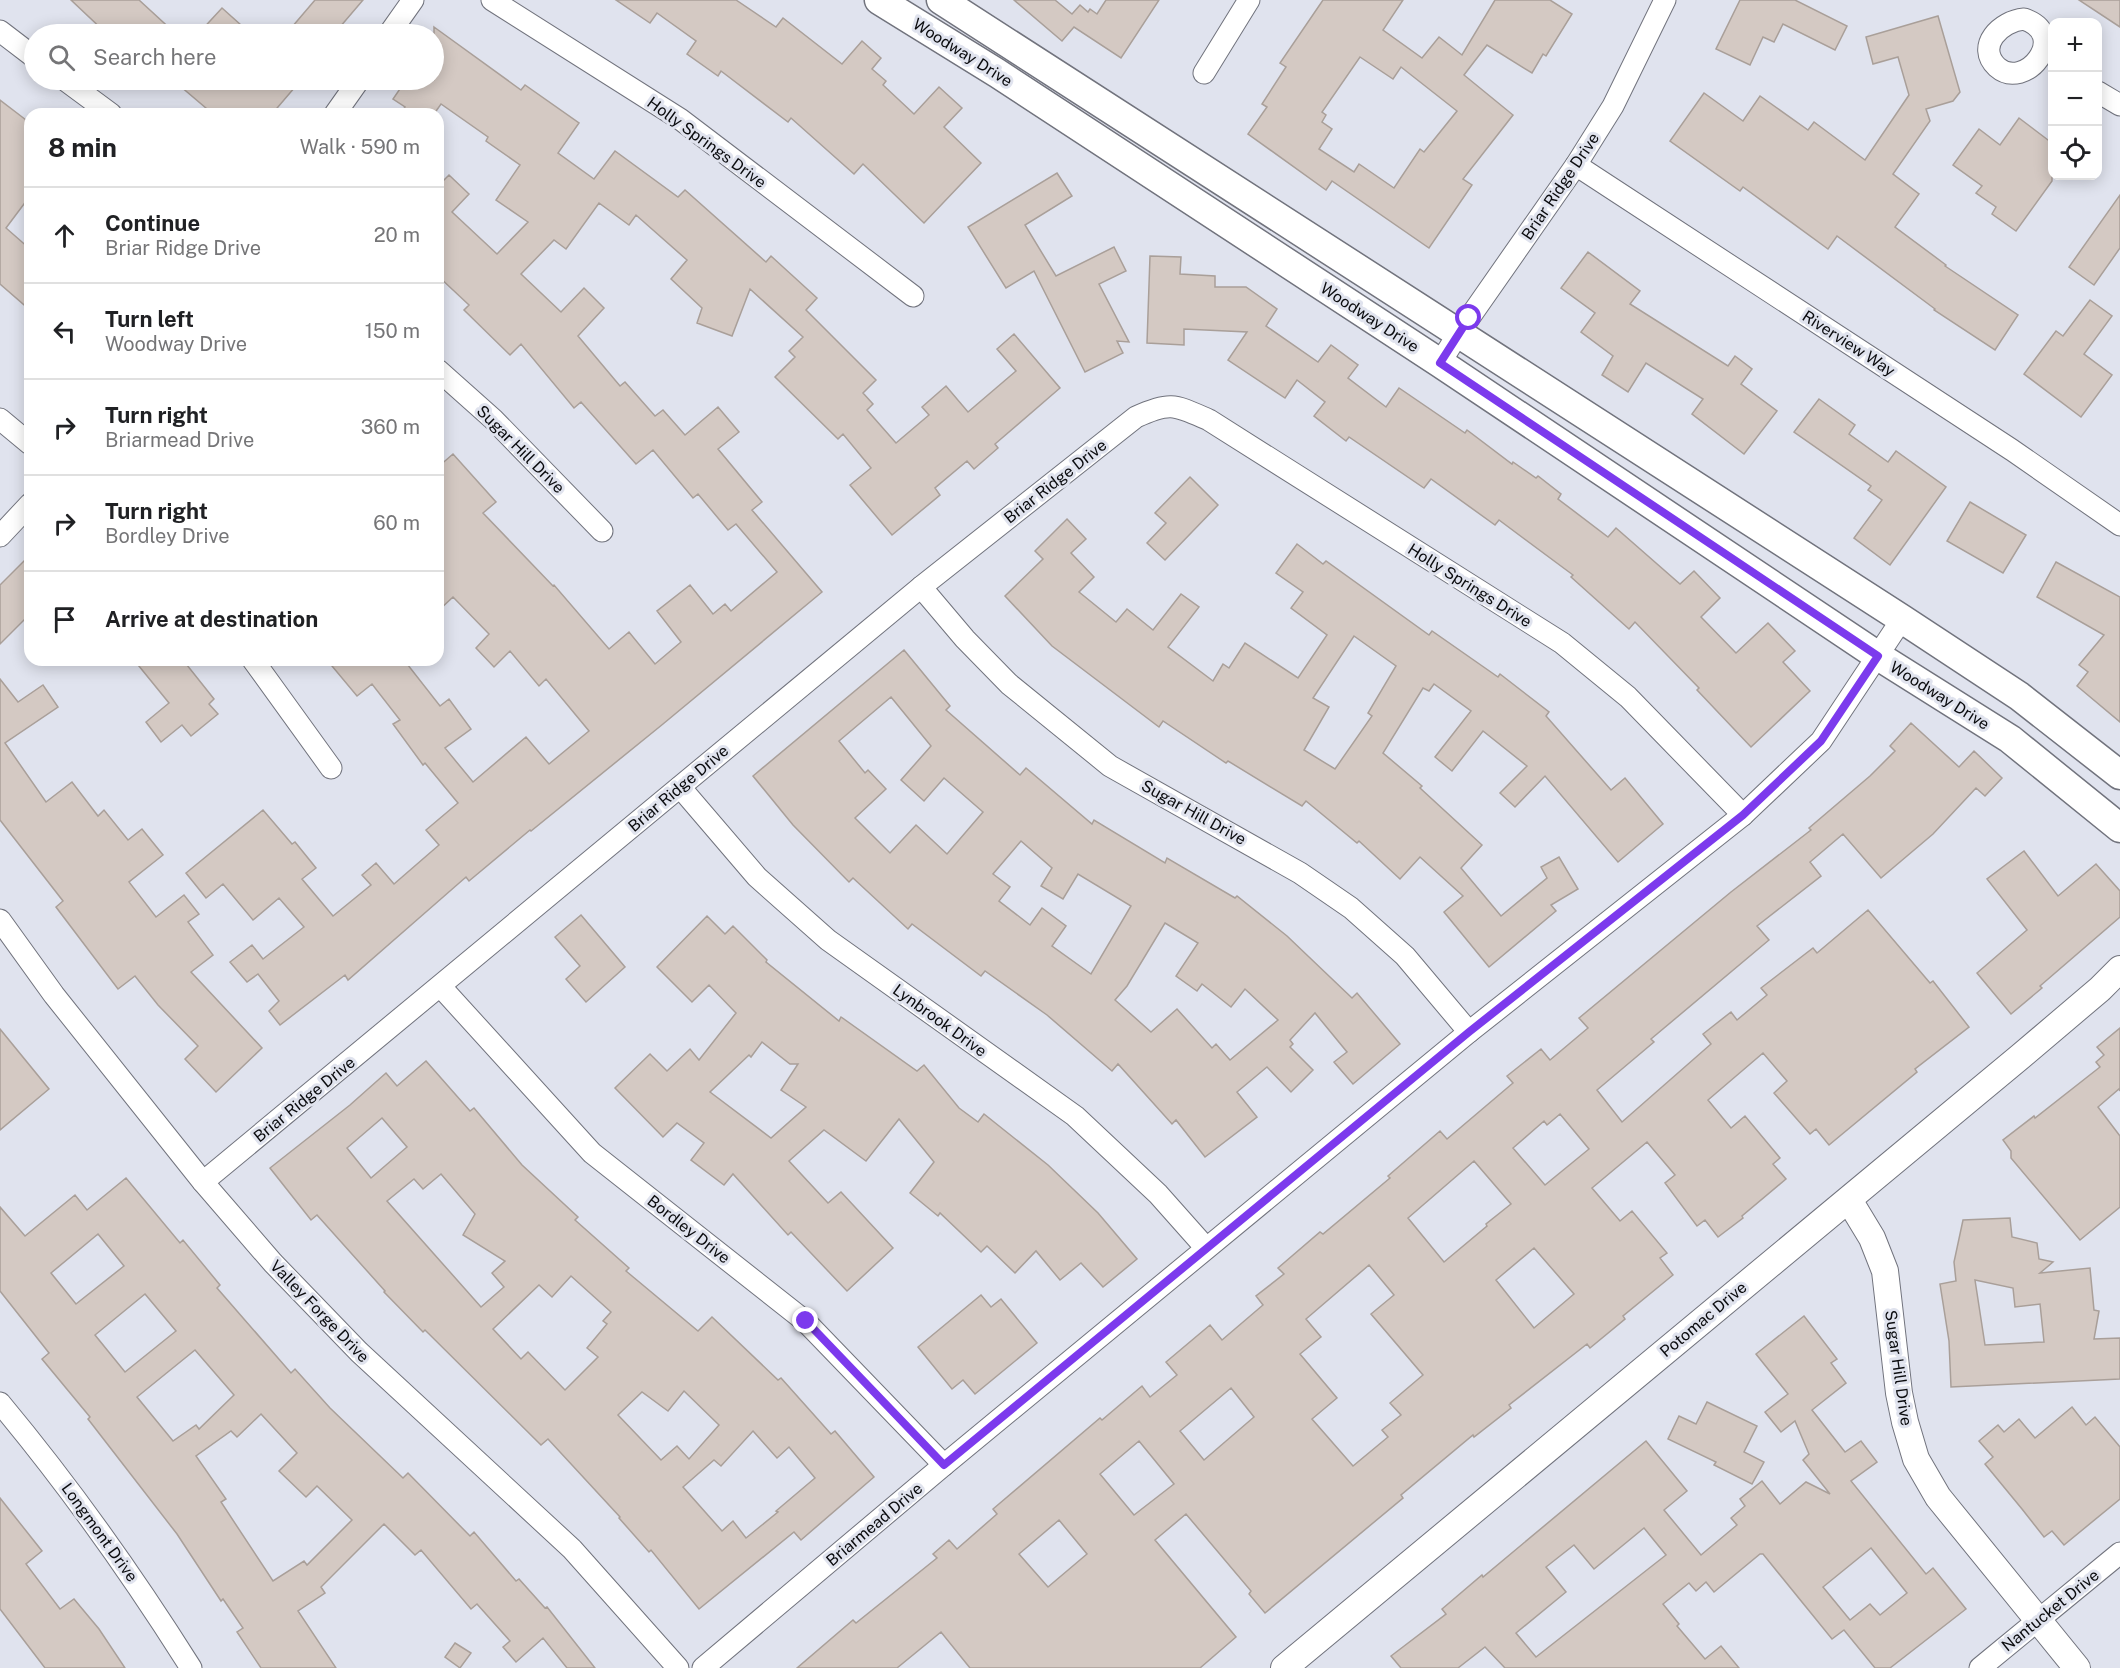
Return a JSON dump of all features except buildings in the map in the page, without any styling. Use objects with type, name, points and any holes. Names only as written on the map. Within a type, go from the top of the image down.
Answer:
[{"type":"main road","name":"Woodway Drive","points":[[879,0],[997,73],[1440,363],[1878,656],[2010,739],[2120,828]]},
{"type":"main road","name":"Woodway Drive","points":[[942,0],[2019,696],[2120,775]]},
{"type":"main road","points":[[997,73],[1014,47]]},
{"type":"street","points":[[396,24],[413,0]]},
{"type":"street","name":"Holly Springs Drive","points":[[492,0],[680,119],[913,296]]},
{"type":"street","points":[[1204,73],[1249,0]]},
{"type":"street","name":"Briar Ridge Drive","points":[[1440,363],[1576,165],[1613,106],[1665,0]]},
{"type":"street","points":[[0,31],[24,49]]},
{"type":"street","points":[[79,90],[103,108]]},
{"type":"street","points":[[339,108],[352,90]]},
{"type":"street","points":[[2102,95],[2120,105]]},
{"type":"street","name":"Riverview Way","points":[[1576,165],[2012,450],[2120,525]]},
{"type":"street","name":"Sugar Hill Drive","points":[[444,374],[493,419],[602,531]]},
{"type":"street","name":"Holly Springs Drive","points":[[1161,406],[1182,408],[1209,420],[1562,643],[1628,697],[1743,815]]},
{"type":"street","name":"Briar Ridge Drive","points":[[203,1182],[921,587],[1136,417],[1161,406]]},
{"type":"street","points":[[0,419],[24,439]]},
{"type":"street","points":[[0,536],[24,510]]},
{"type":"street","name":"Sugar Hill Drive","points":[[921,587],[965,639],[1009,684],[1110,766],[1281,862],[1351,908],[1405,956],[1469,1032]]},
{"type":"street","name":"Briarmead Drive","points":[[703,1668],[944,1465],[1469,1032],[1743,815],[1821,741],[1902,620]]},
{"type":"street","points":[[258,666],[331,768]]},
{"type":"street","name":"Lynbrook Drive","points":[[680,787],[757,877],[828,939],[1075,1116],[1158,1194],[1206,1248]]},
{"type":"street","name":"Valley Forge Drive","points":[[0,920],[54,995],[203,1182],[273,1263],[359,1352],[572,1549],[678,1668]]},
{"type":"street","name":"Potomac Drive","points":[[1284,1668],[1849,1200],[2051,1031],[2120,969]]},
{"type":"street","name":"Bordley Drive","points":[[441,987],[592,1153],[806,1321],[944,1465]]},
{"type":"street","name":"Sugar Hill Drive","points":[[1849,1200],[1872,1238],[1885,1271],[1899,1393],[1916,1460],[1938,1497],[2077,1668]]},
{"type":"street","name":"Longmont Drive","points":[[0,1403],[52,1465],[147,1598],[191,1668]]},
{"type":"street","name":"Nantucket Drive","points":[[1980,1668],[2120,1553]]},
{"type":"route","points":[[806,1321],[944,1465],[1469,1032],[1743,815],[1821,741],[1878,656],[1440,363],[1469,318]]}]
